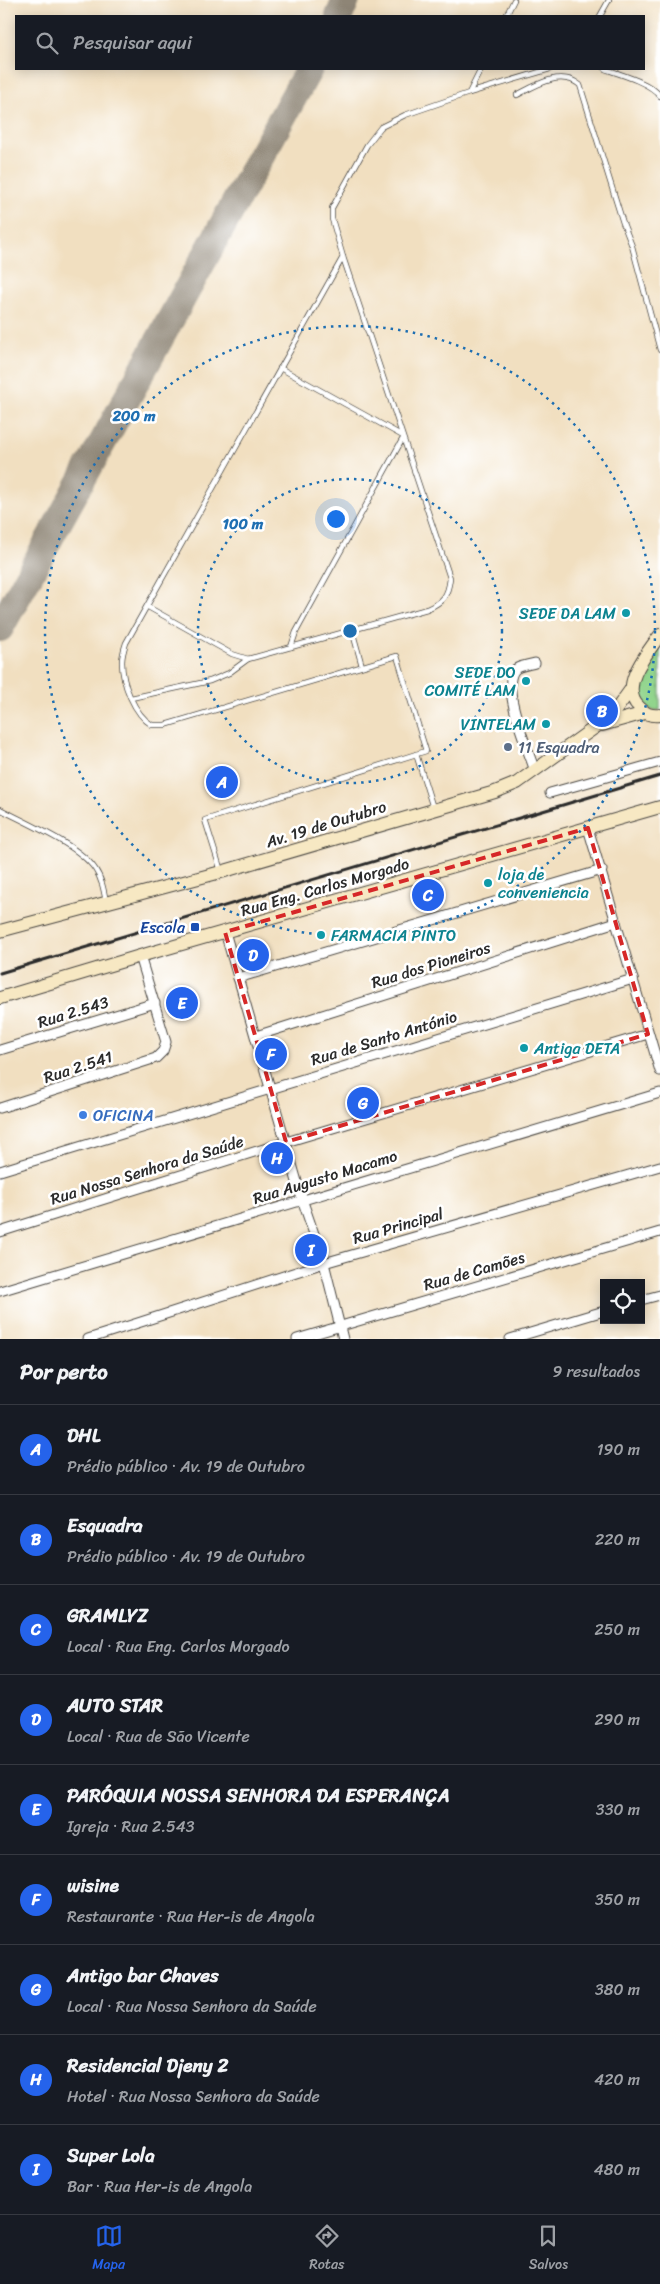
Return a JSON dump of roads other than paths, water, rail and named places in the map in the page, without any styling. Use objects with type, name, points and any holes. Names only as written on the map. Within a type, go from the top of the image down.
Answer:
[{"type":"street","name":"Av. 19 de Outubro","points":[[0,931],[221,872],[495,792],[517,783],[615,711],[631,689],[632,680],[660,635]]},
{"type":"street","points":[[535,663],[515,668],[512,673],[510,688],[512,702],[535,771]]},
{"type":"street","points":[[631,689],[635,703],[654,717]]},
{"type":"street","points":[[597,726],[654,717]]},
{"type":"street","points":[[550,793],[660,762]]},
{"type":"street","name":"Rua Eng. Carlos Morgado","points":[[0,998],[660,807]]},
{"type":"street","points":[[588,828],[602,870],[660,1072]]},
{"type":"street","points":[[238,978],[602,870]]},
{"type":"street","name":"Rua dos Pioneiros","points":[[256,1036],[616,922]]},
{"type":"street","points":[[225,932],[302,1199],[324,1263],[343,1339]]},
{"type":"street","points":[[140,956],[155,1003]]},
{"type":"street","name":"Rua de Santo António","points":[[0,1171],[633,979]]},
{"type":"street","name":"Rua 2.543","points":[[0,1050],[155,1003]]},
{"type":"street","name":"Rua 2.541","points":[[0,1108],[156,1058],[163,1051],[166,1042],[155,1003]]},
{"type":"street","name":"Rua Nossa Senhora da Saúde","points":[[0,1232],[286,1142],[648,1034]]},
{"type":"street","name":"Rua Augusto Macamo","points":[[0,1291],[660,1092]]},
{"type":"street","name":"Rua Principal","points":[[88,1339],[324,1263],[660,1166]]},
{"type":"street","name":"Rua de Camões","points":[[296,1339],[660,1232]]},
{"type":"street","points":[[645,1299],[660,1295]]},
{"type":"street","points":[[510,1339],[600,1312]]},
{"type":"lane","points":[[506,15],[514,0]]},
{"type":"lane","points":[[601,15],[609,0]]},
{"type":"lane","points":[[469,93],[480,70]]},
{"type":"lane","points":[[131,698],[210,681],[229,673],[248,659],[426,609],[440,603],[448,592],[450,578],[343,257],[332,219],[332,208],[367,145],[381,127],[405,115],[469,93],[547,70]]},
{"type":"lane","points":[[608,70],[626,76],[657,91],[660,96]]},
{"type":"lane","points":[[517,95],[554,78],[573,80],[580,85],[622,223],[632,246],[660,350]]},
{"type":"lane","points":[[657,91],[660,85]]},
{"type":"lane","points":[[221,872],[205,820],[426,751],[397,656],[165,725],[152,726],[139,714],[131,698],[122,664],[126,643],[148,607],[175,554],[343,257]]},
{"type":"lane","points":[[280,368],[402,437]]},
{"type":"lane","points":[[291,647],[296,632],[402,437]]},
{"type":"lane","points":[[148,607],[232,654],[248,659]]},
{"type":"lane","points":[[352,630],[362,666]]},
{"type":"lane","points":[[416,754],[433,809]]},
{"type":"lane","points":[[0,809],[57,839],[85,858],[94,867],[100,878],[107,903]]},
{"type":"railway","points":[[0,973],[660,776]]},
{"type":"place","name":"SEDE DA LAM","points":[[626,613]]},
{"type":"place","name":"SEDE DO COMITÉ LAM","points":[[526,681]]},
{"type":"place","name":"Esquadra","points":[[602,711]]},
{"type":"place","name":"VINTELAM","points":[[546,724]]},
{"type":"place","name":"11 Esquadra","points":[[508,747]]},
{"type":"place","name":"DHL","points":[[222,782]]},
{"type":"place","name":"loja de conveniencia","points":[[488,883]]},
{"type":"place","name":"GRAMLYZ","points":[[428,895]]},
{"type":"place","name":"Escola","points":[[195,927]]},
{"type":"place","name":"FARMACIA PINTO","points":[[321,935]]},
{"type":"place","name":"AUTO STAR","points":[[253,955]]},
{"type":"place","name":"PARÓQUIA NOSSA SENHORA DA ESPERANÇA","points":[[182,1003]]},
{"type":"place","name":"Antiga DETA","points":[[524,1048]]},
{"type":"place","name":"wisine","points":[[271,1054]]},
{"type":"place","name":"Antigo bar Chaves","points":[[363,1103]]},
{"type":"place","name":"OFICINA","points":[[83,1115]]},
{"type":"place","name":"Residencial Djeny 2","points":[[277,1158]]},
{"type":"place","name":"Super Lola","points":[[311,1250]]}]
